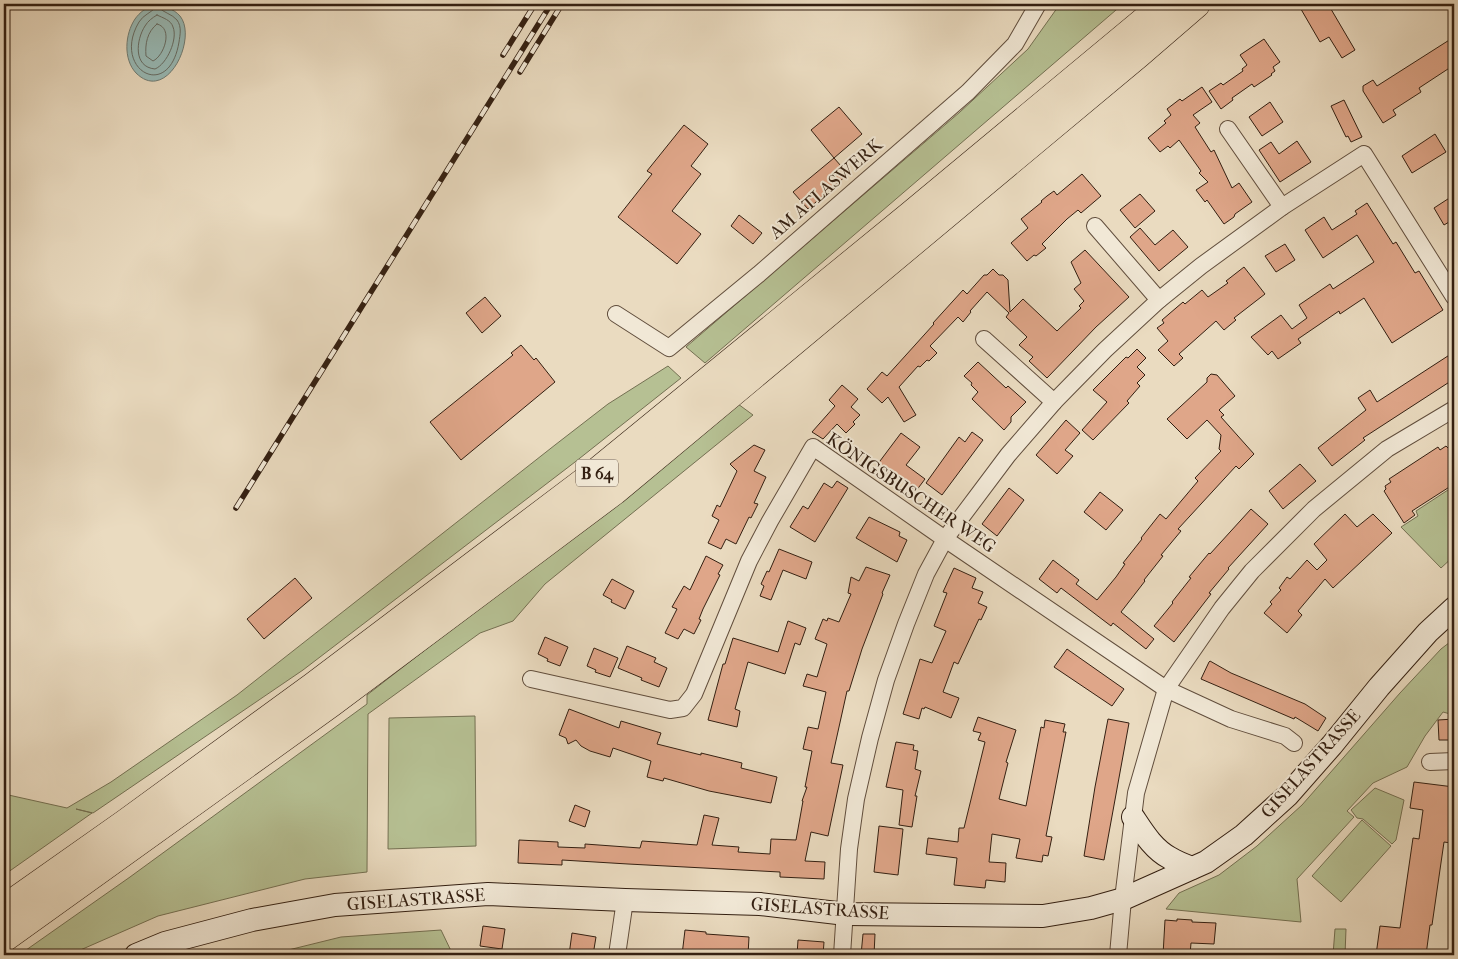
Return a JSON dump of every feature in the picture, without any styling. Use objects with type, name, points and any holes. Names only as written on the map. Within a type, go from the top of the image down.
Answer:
[{"type":"highway","name":"B 64","points":[[4,909],[306,692],[592,476],[911,215],[1164,4]]},
{"type":"highway","name":"B 64","points":[[4,938],[331,703],[614,491],[1196,4]]},
{"type":"main road","name":"GISELASTRASSE","points":[[136,955],[165,943],[252,920],[335,905],[488,894],[760,904],[846,914],[1043,916],[1081,910],[1123,899],[1206,862],[1244,835],[1288,795],[1428,632],[1454,608]]},
{"type":"main road","points":[[1133,817],[1146,838],[1156,847],[1169,858],[1192,868]]},
{"type":"street","name":"AM ATLASWERK","points":[[616,314],[669,348],[759,274],[968,92],[1015,44],[1038,4]]},
{"type":"street","points":[[1228,129],[1282,208]]},
{"type":"street","points":[[842,955],[849,849],[856,799],[886,680],[906,624],[926,574],[945,539],[1008,456],[1054,402],[1104,350],[1159,300],[1201,266],[1282,208],[1364,154],[1454,297]]},
{"type":"street","points":[[1095,226],[1159,300]]},
{"type":"street","points":[[984,339],[1054,402]]},
{"type":"street","points":[[1118,955],[1136,792],[1166,689],[1222,608],[1252,571],[1314,509],[1387,450],[1454,408]]},
{"type":"street","name":"KÖNIGSBUSCHER WEG","points":[[531,679],[670,710],[683,708],[694,694],[749,561],[813,447],[1166,689],[1231,719],[1285,736],[1294,743]]},
{"type":"street","points":[[1430,762],[1454,761]]},
{"type":"street","points":[[617,955],[625,900]]},
{"type":"green space","points":[[1060,4],[1123,4],[705,363],[686,347],[960,112],[1028,49]]},
{"type":"green space","points":[[668,366],[681,378],[575,462],[303,670],[93,813],[76,809],[92,813],[4,875],[4,794],[67,808],[111,782],[237,695],[608,404]]},
{"type":"green space","points":[[738,404],[753,415],[545,584],[513,621],[480,633],[368,714],[367,872],[305,879],[158,916],[69,955],[19,955],[130,877],[367,704],[367,695]]},
{"type":"green space","points":[[1454,486],[1454,556],[1441,568],[1401,527],[1418,516],[1416,511]]},
{"type":"green space","points":[[1454,639],[1454,715],[1443,712],[1425,736],[1407,767],[1373,783],[1347,811],[1354,817],[1297,879],[1301,922],[1166,909],[1179,893],[1219,875],[1257,846],[1302,805],[1400,693],[1441,649]]},
{"type":"green space","points":[[475,716],[476,846],[388,849],[389,718]]},
{"type":"green space","points":[[1375,788],[1404,800],[1396,840],[1392,844],[1363,819],[1357,818],[1351,810]]},
{"type":"green space","points":[[1362,820],[1391,846],[1341,902],[1312,876]]},
{"type":"green space","points":[[1335,929],[1346,929],[1345,955],[1333,955]]},
{"type":"green space","points":[[441,930],[453,955],[268,955],[341,937]]},
{"type":"water","points":[[153,5],[168,8],[180,16],[185,26],[185,39],[182,52],[168,74],[158,80],[148,80],[136,73],[132,67],[127,54],[127,39],[135,19],[143,10]]},
{"type":"building","points":[[1298,4],[1328,4],[1355,50],[1342,58],[1329,37],[1320,42]]},
{"type":"building","points":[[1454,37],[1454,65],[1419,88],[1421,92],[1393,110],[1396,115],[1383,123],[1363,91],[1363,86],[1373,80],[1377,86]]},
{"type":"building","points":[[1264,39],[1280,62],[1273,67],[1275,71],[1254,87],[1252,84],[1232,98],[1233,100],[1221,109],[1209,91],[1221,83],[1223,85],[1243,71],[1242,69],[1247,65],[1240,55]]},
{"type":"building","points":[[1202,87],[1212,102],[1193,115],[1200,123],[1195,127],[1211,152],[1214,150],[1232,188],[1239,183],[1252,202],[1224,224],[1207,200],[1205,202],[1196,190],[1208,182],[1199,173],[1201,171],[1179,140],[1170,148],[1168,146],[1160,152],[1148,138],[1166,123],[1164,121],[1171,115],[1167,109],[1180,99],[1182,101]]},
{"type":"building","points":[[1344,100],[1362,137],[1351,142],[1348,136],[1346,137],[1331,106]]},
{"type":"building","points":[[1270,102],[1283,122],[1262,136],[1249,117]]},
{"type":"building","points":[[839,107],[862,134],[834,158],[811,130]]},
{"type":"building","points":[[684,125],[708,144],[691,166],[701,174],[672,211],[701,234],[677,264],[618,217],[652,174],[647,171]]},
{"type":"building","points":[[1435,134],[1446,152],[1412,173],[1402,156]]},
{"type":"building","points":[[1297,141],[1311,162],[1280,182],[1259,150],[1271,142],[1279,154]]},
{"type":"building","points":[[834,158],[848,174],[808,209],[793,192]]},
{"type":"building","points":[[1082,174],[1101,196],[1081,213],[1078,210],[1067,219],[1042,244],[1046,248],[1027,261],[1011,243],[1028,228],[1021,219],[1047,196],[1054,191],[1057,195]]},
{"type":"building","points":[[1140,194],[1155,211],[1135,228],[1120,210]]},
{"type":"building","points":[[1454,195],[1454,219],[1444,225],[1434,208]]},
{"type":"building","points":[[1367,203],[1393,244],[1396,242],[1415,273],[1419,271],[1443,310],[1392,343],[1364,298],[1340,314],[1339,311],[1298,339],[1301,343],[1278,359],[1272,351],[1268,355],[1251,337],[1281,315],[1292,329],[1307,318],[1299,305],[1330,284],[1333,289],[1374,262],[1357,235],[1323,258],[1305,230],[1324,217],[1332,230],[1357,214],[1355,211]]},
{"type":"building","points":[[739,215],[762,233],[753,244],[731,226]]},
{"type":"building","points":[[1140,228],[1155,245],[1173,230],[1188,247],[1159,271],[1130,237]]},
{"type":"building","points":[[1285,244],[1295,260],[1276,272],[1265,256]]},
{"type":"building","points":[[1085,250],[1129,297],[1096,327],[1047,378],[1029,361],[1033,357],[1019,345],[1027,337],[1006,317],[1009,313],[987,292],[963,322],[958,317],[930,346],[937,353],[929,361],[927,360],[920,367],[918,366],[899,387],[916,415],[904,422],[888,397],[882,403],[867,389],[882,372],[887,376],[963,290],[967,294],[984,275],[987,275],[993,269],[1008,280],[1010,312],[1023,299],[1057,331],[1081,308],[1079,306],[1084,301],[1074,289],[1081,283],[1071,262]]},
{"type":"building","points":[[1244,267],[1265,294],[1234,318],[1236,320],[1224,330],[1216,321],[1179,354],[1183,358],[1174,366],[1158,350],[1168,341],[1157,328],[1164,323],[1162,320],[1183,302],[1185,304],[1202,290],[1208,297],[1228,283],[1226,281]]},
{"type":"building","points":[[485,297],[501,316],[482,333],[466,313]]},
{"type":"building","points":[[521,345],[534,360],[536,358],[555,382],[461,460],[430,422],[513,355],[511,353]]},
{"type":"building","points":[[1137,349],[1146,358],[1137,367],[1145,375],[1137,383],[1140,386],[1127,401],[1129,403],[1093,440],[1082,430],[1107,402],[1093,390],[1126,357],[1128,358]]},
{"type":"building","points":[[1454,352],[1454,379],[1363,438],[1365,440],[1332,466],[1318,448],[1366,410],[1358,398],[1370,390],[1377,402]]},
{"type":"building","points":[[978,362],[1006,388],[1008,386],[1026,402],[1011,417],[1011,422],[1004,430],[972,399],[978,392],[964,376]]},
{"type":"building","points":[[1211,374],[1217,375],[1235,396],[1219,410],[1224,415],[1221,417],[1254,454],[1239,469],[1236,466],[1178,529],[1181,531],[1161,555],[1163,556],[1121,612],[1154,639],[1146,649],[1113,623],[1111,626],[1061,588],[1057,593],[1039,579],[1053,560],[1079,580],[1076,584],[1097,600],[1116,577],[1125,564],[1123,563],[1160,514],[1166,519],[1198,481],[1195,478],[1221,451],[1219,449],[1221,435],[1207,420],[1187,439],[1167,419],[1207,382],[1207,378]]},
{"type":"building","points":[[842,385],[858,399],[851,407],[860,415],[853,422],[855,424],[846,433],[837,424],[823,439],[812,432],[835,406],[829,400]]},
{"type":"building","points":[[1066,420],[1080,433],[1065,450],[1073,456],[1057,474],[1036,455]]},
{"type":"building","points":[[972,432],[983,440],[942,495],[926,483],[959,437],[965,442]]},
{"type":"building","points":[[901,433],[920,447],[906,465],[925,479],[916,491],[898,477],[896,479],[877,465]]},
{"type":"building","points":[[1454,444],[1454,484],[1412,511],[1415,515],[1404,523],[1384,491],[1386,489],[1385,486],[1391,482],[1389,479],[1438,447],[1440,450]]},
{"type":"building","points":[[754,445],[765,450],[754,471],[766,477],[754,503],[758,504],[751,518],[749,517],[736,544],[726,539],[721,549],[708,543],[719,520],[712,516],[717,505],[720,507],[737,471],[730,464]]},
{"type":"building","points":[[1300,464],[1316,481],[1283,509],[1269,491]]},
{"type":"building","points":[[837,481],[848,488],[815,542],[790,527],[803,506],[808,509],[824,483],[832,488]]},
{"type":"building","points":[[1009,488],[1024,500],[997,536],[982,524]]},
{"type":"building","points":[[1100,492],[1123,510],[1106,530],[1084,512]]},
{"type":"building","points":[[1251,509],[1268,524],[1228,568],[1209,593],[1211,594],[1174,642],[1154,626],[1191,578],[1189,577]]},
{"type":"building","points":[[1345,514],[1357,527],[1373,514],[1392,533],[1333,588],[1325,579],[1298,611],[1302,615],[1287,633],[1264,613],[1272,604],[1270,602],[1281,590],[1279,588],[1287,577],[1290,579],[1307,560],[1317,570],[1327,560],[1314,544]]},
{"type":"building","points":[[869,517],[900,532],[899,536],[907,540],[897,562],[856,538]]},
{"type":"building","points":[[779,549],[812,562],[806,579],[783,570],[771,600],[760,596],[764,586],[761,584],[767,571],[769,572]]},
{"type":"building","points":[[706,556],[723,565],[718,574],[720,575],[703,609],[699,619],[701,620],[694,634],[684,629],[678,639],[665,633],[677,609],[672,607],[684,586],[690,590]]},
{"type":"building","points":[[866,567],[890,575],[862,649],[849,691],[847,691],[831,763],[843,765],[828,836],[811,832],[805,861],[825,862],[824,879],[780,877],[780,872],[562,860],[562,865],[518,863],[519,840],[558,842],[558,847],[585,848],[585,844],[640,848],[642,841],[697,845],[704,815],[719,818],[712,845],[739,847],[738,852],[770,854],[771,839],[796,840],[812,751],[803,749],[808,727],[818,729],[826,692],[803,686],[807,674],[817,677],[827,644],[815,639],[823,619],[827,621],[828,618],[839,622],[851,594],[848,593],[851,577],[859,581]]},
{"type":"building","points":[[954,568],[976,578],[972,588],[983,592],[978,603],[987,607],[981,620],[979,619],[958,664],[954,662],[943,692],[959,698],[951,718],[925,707],[924,709],[922,708],[919,719],[903,714],[920,659],[932,663],[946,631],[934,626],[947,593],[943,592]]},
{"type":"building","points":[[295,578],[312,598],[264,639],[247,619]]},
{"type":"building","points":[[612,579],[634,591],[625,609],[611,602],[612,600],[603,595]]},
{"type":"building","points":[[788,621],[806,628],[800,645],[795,643],[785,674],[748,662],[735,709],[740,711],[737,727],[708,720],[723,664],[725,664],[733,638],[778,652]]},
{"type":"building","points":[[545,637],[568,647],[560,666],[547,661],[548,659],[538,654]]},
{"type":"building","points":[[627,646],[656,658],[654,662],[667,668],[659,687],[618,668]]},
{"type":"building","points":[[594,648],[618,658],[610,677],[595,672],[596,670],[587,666]]},
{"type":"building","points":[[1067,649],[1124,689],[1112,706],[1054,667]]},
{"type":"building","points":[[1210,661],[1231,673],[1305,704],[1326,718],[1318,731],[1295,717],[1294,719],[1201,679]]},
{"type":"building","points":[[569,709],[619,728],[621,721],[661,733],[657,744],[742,763],[741,768],[777,777],[771,803],[709,791],[664,778],[663,781],[647,777],[651,761],[613,748],[610,757],[590,751],[581,746],[576,740],[568,744],[566,738],[559,735]]},
{"type":"building","points":[[978,717],[1016,730],[1006,762],[1008,763],[999,799],[1026,806],[1041,727],[1044,728],[1045,720],[1065,724],[1063,732],[1066,732],[1046,836],[1052,837],[1048,856],[1043,855],[1042,862],[1016,858],[1020,839],[992,834],[989,862],[1006,863],[1005,882],[986,880],[985,888],[954,885],[957,858],[926,854],[928,838],[958,842],[959,828],[964,828],[985,742],[978,740],[981,733],[973,731]]},
{"type":"building","points":[[1108,719],[1129,723],[1104,860],[1084,856]]},
{"type":"building","points":[[1454,719],[1454,740],[1439,740],[1438,720]]},
{"type":"building","points":[[896,742],[914,745],[913,750],[918,751],[915,769],[921,771],[915,796],[917,796],[912,827],[899,825],[903,790],[886,787]]},
{"type":"building","points":[[1414,782],[1454,787],[1454,818],[1451,843],[1444,842],[1426,955],[1376,955],[1380,926],[1400,928],[1413,838],[1419,839],[1423,810],[1410,808]]},
{"type":"building","points":[[575,805],[590,811],[585,827],[569,821]]},
{"type":"building","points":[[879,826],[903,829],[898,875],[874,872]]},
{"type":"building","points":[[1177,919],[1216,923],[1214,944],[1191,943],[1190,955],[1163,955],[1165,920],[1177,921]]},
{"type":"building","points":[[483,926],[505,929],[502,949],[480,946]]},
{"type":"building","points":[[685,930],[706,932],[706,934],[749,937],[748,955],[682,955]]},
{"type":"building","points":[[572,933],[596,937],[593,955],[569,955]]},
{"type":"building","points":[[863,934],[875,934],[874,955],[861,955]]},
{"type":"building","points":[[798,940],[824,942],[823,955],[797,955]]},
{"type":"railway","points":[[503,55],[535,4]]},
{"type":"railway","points":[[236,508],[551,4]]},
{"type":"railway","points":[[520,72],[562,4]]}]
